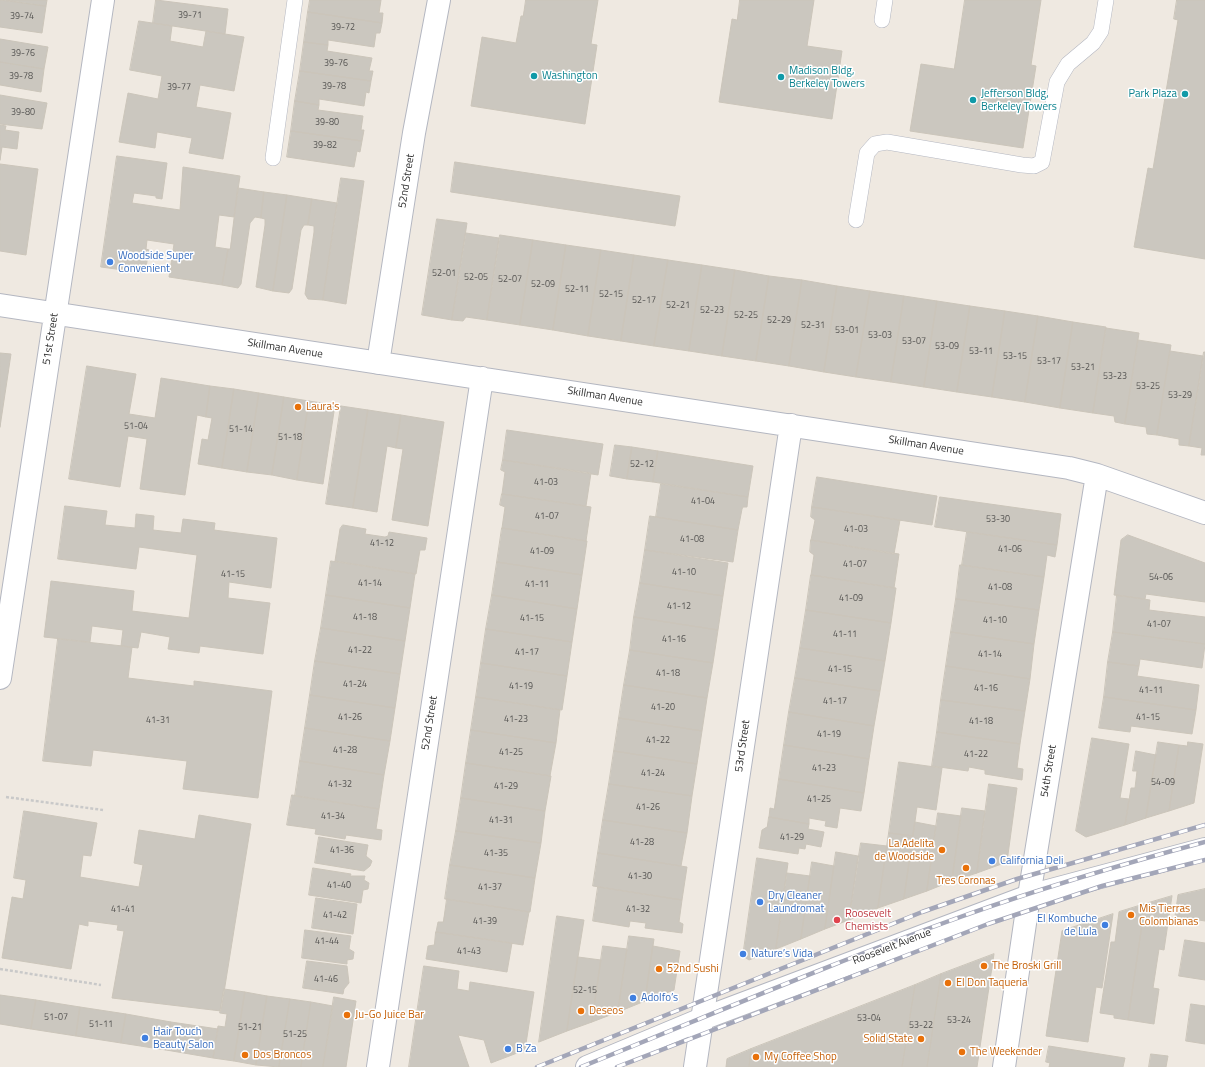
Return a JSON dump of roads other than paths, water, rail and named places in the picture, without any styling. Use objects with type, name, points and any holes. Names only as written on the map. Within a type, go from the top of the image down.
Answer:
[{"type":"street","name":"51st Street","points":[[0,676],[103,0]]},
{"type":"street","name":"52nd Street","points":[[378,363],[414,133],[439,0]]},
{"type":"street","name":"Skillman Avenue","points":[[0,305],[1069,468],[1097,475],[1205,513]]},
{"type":"street","name":"52nd Street","points":[[378,1067],[482,378]]},
{"type":"street","name":"53rd Street","points":[[695,1067],[791,425]]},
{"type":"street","name":"54th Street","points":[[1004,1067],[1029,896],[1097,475]]},
{"type":"street","name":"Roosevelt Avenue","points":[[587,1067],[702,1019],[1029,896],[1205,849]]},
{"type":"lane","points":[[273,158],[295,0]]},
{"type":"lane","points":[[882,20],[885,0]]},
{"type":"lane","points":[[856,220],[867,154],[875,144],[887,142],[1022,165],[1034,166],[1042,162],[1057,82],[1068,64],[1093,43],[1101,31],[1106,0]]},
{"type":"railway","points":[[537,1067],[922,912],[1017,879],[1205,825]]},
{"type":"railway","points":[[581,1067],[819,971],[963,916],[1083,877],[1205,842]]},
{"type":"railway","points":[[617,1067],[988,924],[1102,886],[1205,860]]},
{"type":"place","name":"Washington","points":[[534,76]]},
{"type":"place","name":"Madison Bldg, Berkeley Towers","points":[[781,77]]},
{"type":"place","name":"Park Plaza","points":[[1185,94]]},
{"type":"place","name":"Jefferson Bldg, Berkeley Towers","points":[[973,100]]},
{"type":"place","name":"Woodside Super Convenient","points":[[110,262]]},
{"type":"place","name":"Laura's","points":[[298,407]]},
{"type":"place","name":"La Adelita de Woodside","points":[[942,850]]},
{"type":"place","name":"California Deli","points":[[992,861]]},
{"type":"place","name":"Tres Coronas","points":[[966,868]]},
{"type":"place","name":"Dry Cleaner Laundromat","points":[[760,902]]},
{"type":"place","name":"Mis Tierras Colombianas","points":[[1131,915]]},
{"type":"place","name":"Roosevelt Chemists","points":[[837,920]]},
{"type":"place","name":"El Kombuche de Lula","points":[[1105,925]]},
{"type":"place","name":"Nature’s Vida","points":[[743,954]]},
{"type":"place","name":"The Broski Grill","points":[[984,966]]},
{"type":"place","name":"52nd Sushi","points":[[659,969]]},
{"type":"place","name":"El Don Taqueria","points":[[948,983]]},
{"type":"place","name":"Adolfo’s","points":[[633,998]]},
{"type":"place","name":"Deseos","points":[[581,1011]]},
{"type":"place","name":"Ju-Go Juice Bar","points":[[347,1015]]},
{"type":"place","name":"Hair Touch Beauty Salon","points":[[145,1038]]},
{"type":"place","name":"Solid State","points":[[921,1039]]},
{"type":"place","name":"B Za","points":[[508,1049]]},
{"type":"place","name":"The Weekender","points":[[962,1052]]},
{"type":"place","name":"Dos Broncos","points":[[245,1055]]},
{"type":"place","name":"My Coffee Shop","points":[[756,1057]]}]
